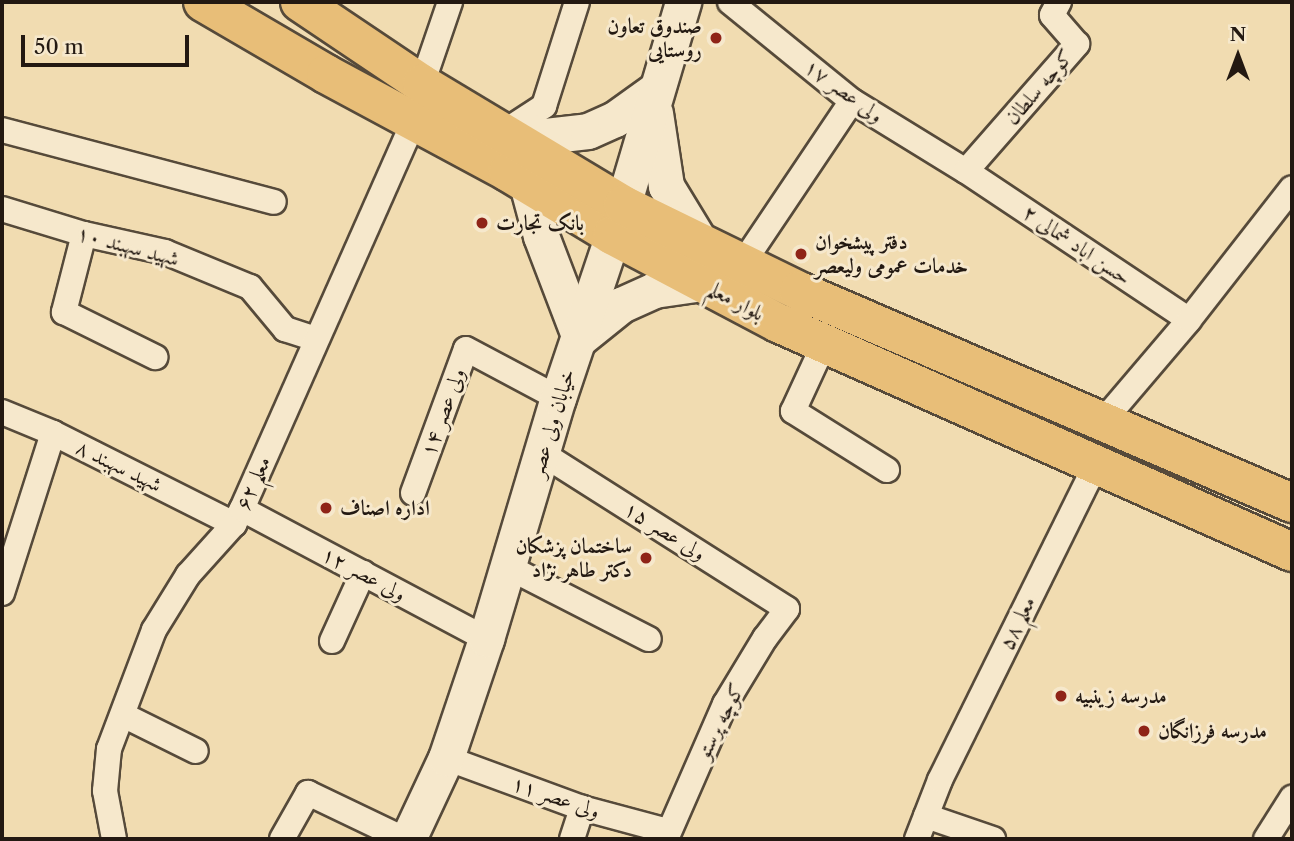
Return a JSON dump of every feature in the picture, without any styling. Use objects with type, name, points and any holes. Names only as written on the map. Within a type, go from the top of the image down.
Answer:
[{"type":"main road","name":"بلوار معلم","points":[[203,2],[414,121],[520,156]]},
{"type":"main road","name":"خیابان ولی عصر","points":[[406,839],[446,758],[486,639],[558,398],[580,338],[683,2]]},
{"type":"main road","name":"بلوار معلم","points":[[305,3],[520,156],[617,220],[702,283],[824,344],[1292,552]]},
{"type":"main road","points":[[700,242],[666,186],[659,152],[654,91],[615,119],[520,156],[541,236],[580,338],[621,304],[654,290],[702,283]]},
{"type":"main road","name":"بلوار معلم","points":[[617,220],[700,242],[799,291],[1292,503]]},
{"type":"main road","points":[[778,323],[775,316],[778,301],[799,291]]},
{"type":"street","points":[[422,84],[450,2]]},
{"type":"street","points":[[520,156],[544,106],[576,2]]},
{"type":"street","name":"ولی عصر ۱۷","points":[[730,2],[852,101],[966,171]]},
{"type":"street","name":"کوچه سلطان","points":[[966,171],[1077,44],[1052,15],[1059,2]]},
{"type":"street","points":[[743,263],[852,101]]},
{"type":"street","name":"معلم ۶۲","points":[[114,839],[105,791],[109,749],[154,630],[188,575],[238,516],[414,121]]},
{"type":"street","points":[[2,131],[274,202]]},
{"type":"street","name":"حسن اباد شمالی ۲","points":[[966,171],[1189,320]]},
{"type":"street","points":[[1104,420],[1189,320],[1292,188]]},
{"type":"street","name":"شهید سهبند ۱۰","points":[[2,209],[84,234],[165,252],[250,287],[285,329],[316,339]]},
{"type":"street","points":[[84,234],[64,312],[155,357]]},
{"type":"street","points":[[824,344],[793,411],[887,470]]},
{"type":"street","name":"ولی عصر ۱۴","points":[[413,493],[466,349],[558,398]]},
{"type":"street","name":"شهید سهبند ۸","points":[[2,412],[238,516]]},
{"type":"street","points":[[2,593],[53,433]]},
{"type":"street","name":"ولی عصر ۱۵","points":[[543,454],[787,609]]},
{"type":"street","name":"معلم ۵۸","points":[[917,839],[940,780],[1095,466]]},
{"type":"street","name":"ولی عصر ۱۲","points":[[238,516],[363,573],[486,639]]},
{"type":"street","points":[[508,567],[649,639]]},
{"type":"street","points":[[332,641],[363,573]]},
{"type":"street","name":"کوچه پرستو","points":[[667,835],[725,704],[765,638],[787,609]]},
{"type":"street","points":[[123,715],[196,751]]},
{"type":"street","name":"ولی عصر ۱۱","points":[[446,758],[582,808],[667,835]]},
{"type":"street","points":[[282,839],[308,793],[406,839]]},
{"type":"street","points":[[1266,839],[1292,797]]},
{"type":"street","points":[[572,839],[582,808]]},
{"type":"street","points":[[926,816],[993,839]]},
{"type":"place","name":"صندوق تعاون روستایی","points":[[716,38]]},
{"type":"place","name":"بانک تجارت","points":[[482,223]]},
{"type":"place","name":"دفتر پیشخوان خدمات عمومی ولیعصر","points":[[801,254]]},
{"type":"place","name":"اداره اصناف","points":[[326,508]]},
{"type":"place","name":"ساختمان پزشکان دکتر طاهر نژاد","points":[[646,558]]},
{"type":"place","name":"مدرسه زینبیه","points":[[1061,696]]},
{"type":"place","name":"مدرسه فرزانگان","points":[[1144,731]]}]
